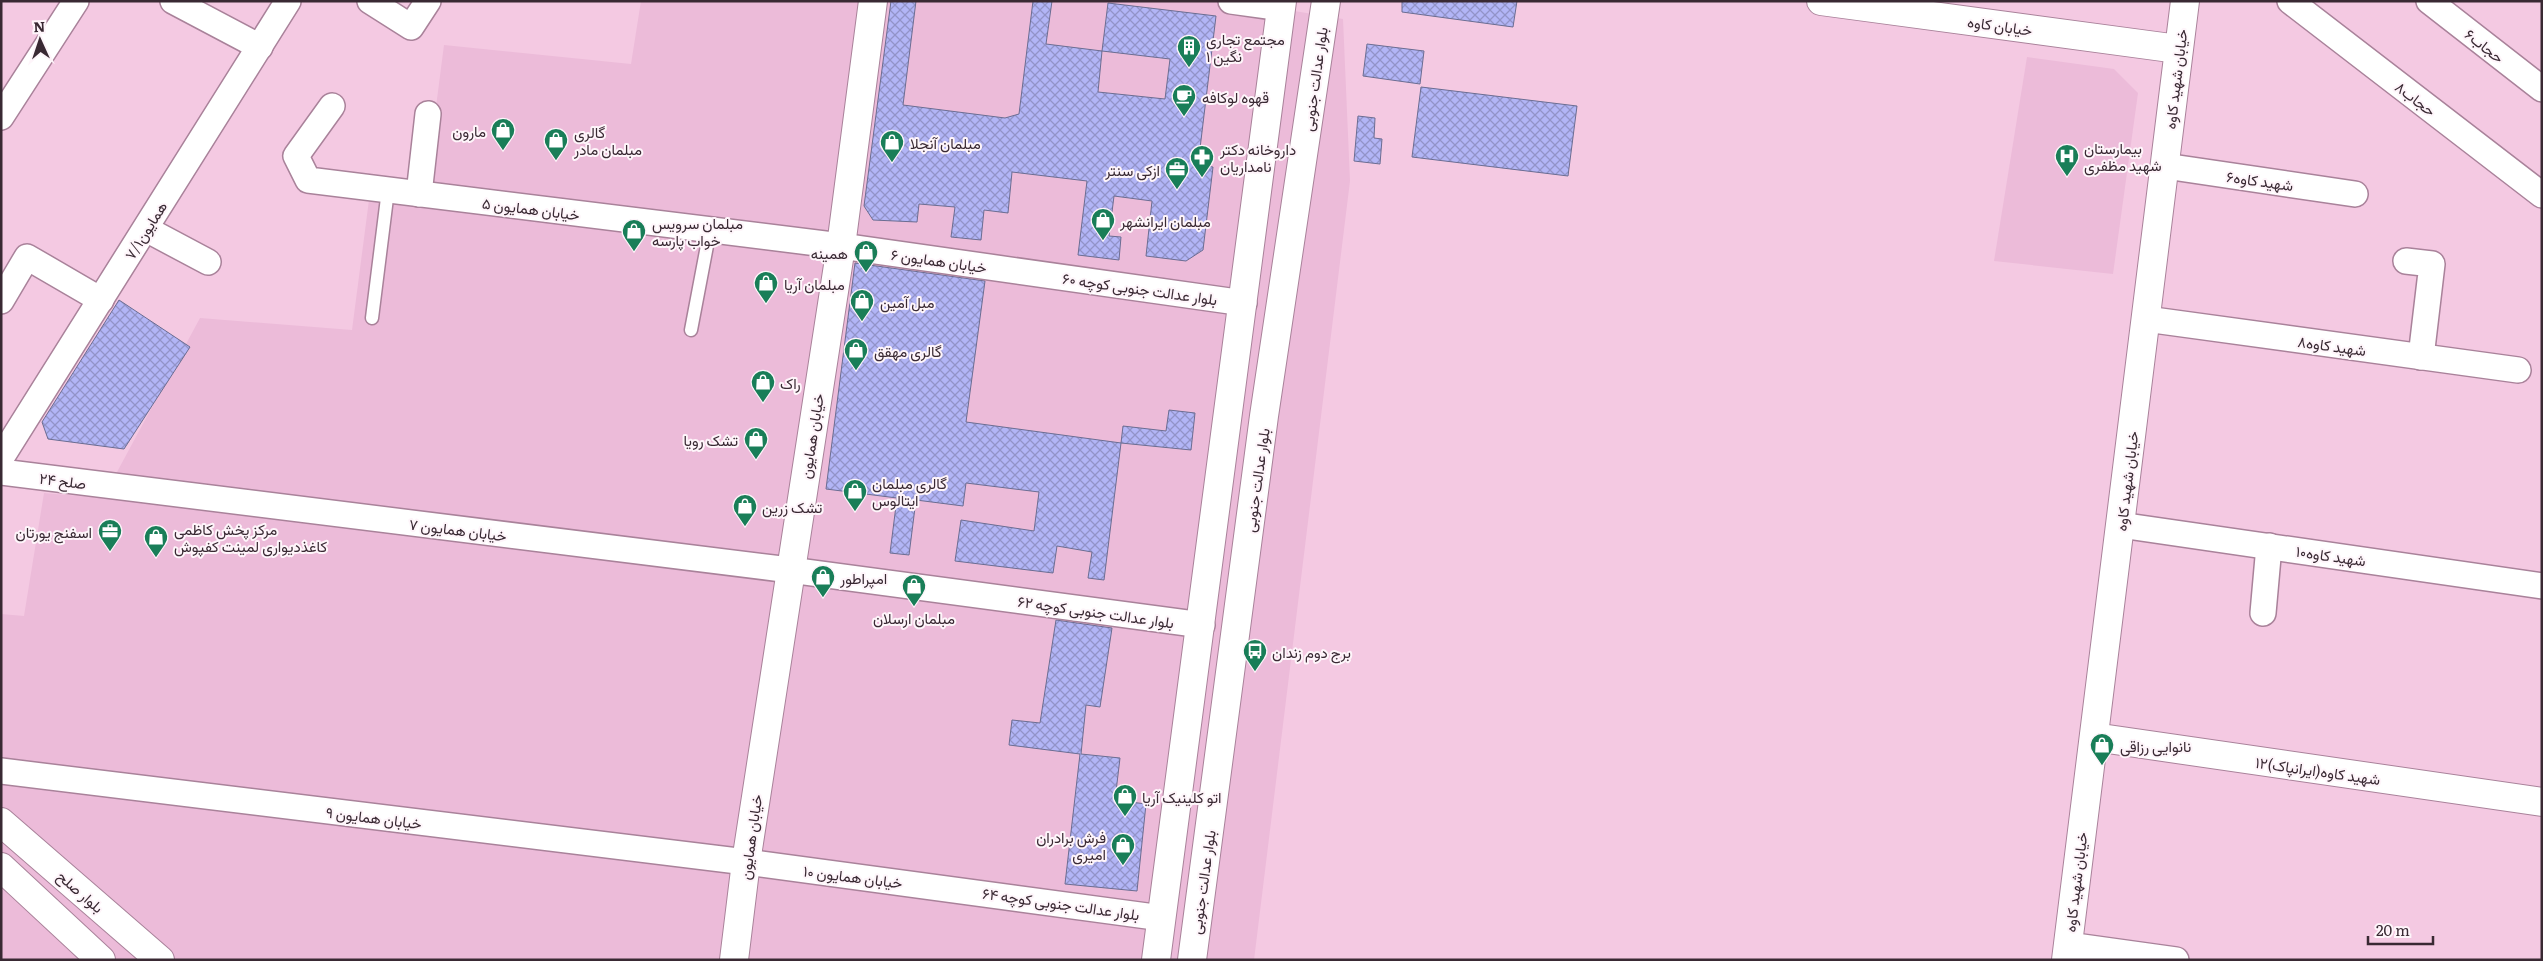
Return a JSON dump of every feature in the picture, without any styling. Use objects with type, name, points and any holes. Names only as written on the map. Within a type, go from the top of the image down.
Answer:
[{"type":"street","points":[[1,117],[76,1]]},
{"type":"street","points":[[173,1],[260,47]]},
{"type":"street","name":"همایون۷/۱","points":[[1,458],[288,1]]},
{"type":"street","points":[[370,1],[411,27],[428,1]]},
{"type":"street","name":"خیابان همایون","points":[[734,960],[746,862],[841,246],[873,1]]},
{"type":"street","points":[[1156,960],[1202,625],[1281,5],[1231,1]]},
{"type":"street","name":"بلوار عدالت جنوبی","points":[[1192,960],[1264,416],[1326,1]]},
{"type":"street","name":"خیابان کاوه","points":[[1821,1],[2178,49]]},
{"type":"street","name":"خیابان شهید کاوه","points":[[2067,952],[2184,1]]},
{"type":"street","name":"حجاب۸","points":[[2290,1],[2542,195]]},
{"type":"street","name":"حجاب۶","points":[[2429,1],[2542,89]]},
{"type":"street","name":"خیابان همایون ۵","points":[[332,106],[296,156],[308,180],[841,246]]},
{"type":"street","points":[[419,194],[428,114]]},
{"type":"street","name":"شهید کاوه۶","points":[[2164,166],[2356,194]]},
{"type":"street","points":[[146,229],[208,262]]},
{"type":"street","name":"خیابان همایون ۶","points":[[841,246],[1037,274]]},
{"type":"street","points":[[1,301],[27,257],[101,300]]},
{"type":"street","points":[[2406,261],[2432,264],[2421,357]]},
{"type":"street","name":"بلوار عدالت جنوبی کوچه ۶۰","points":[[1037,274],[1244,303]]},
{"type":"street","name":"شهید کاوه۸","points":[[2146,319],[2518,370]]},
{"type":"street","points":[[1229,412],[1264,416]]},
{"type":"street","name":"صلح ۲۴","points":[[1,472],[125,488]]},
{"type":"street","name":"خیابان همایون ۷","points":[[125,488],[790,570],[991,597]]},
{"type":"street","name":"شهید کاوه۱۰","points":[[2120,525],[2542,586]]},
{"type":"street","points":[[2263,613],[2269,546]]},
{"type":"street","name":"بلوار عدالت جنوبی کوچه ۶۲","points":[[991,597],[1202,625]]},
{"type":"street","name":"۱۲شهید کاوه(ایرانپاک)","points":[[2094,737],[2542,802]]},
{"type":"street","name":"خیابان همایون ۹","points":[[1,771],[746,862]]},
{"type":"street","name":"بلوار صلح","points":[[1,822],[160,960]]},
{"type":"street","name":"خیابان همایون ۱۰","points":[[746,862],[960,889]]},
{"type":"street","points":[[1,867],[101,960]]},
{"type":"street","name":"بلوار عدالت جنوبی کوچه ۶۴","points":[[960,889],[1162,918]]},
{"type":"street","points":[[2067,952],[2176,960]]},
{"type":"lane","points":[[372,318],[388,190]]},
{"type":"lane","points":[[691,330],[710,230]]},
{"type":"shaded area","points":[[641,1],[1233,1],[1343,19],[1350,181],[1254,960],[1,960],[1,614],[24,616],[44,493],[103,498],[200,318],[352,330],[372,177],[426,184],[444,45],[631,64]]},
{"type":"shaded area","name":"بیمارستان شهید مظفری","points":[[2027,57],[2114,69],[2138,93],[2113,274],[1994,261]]},
{"type":"building","points":[[891,1],[916,1],[903,105],[1005,118],[1019,114],[1033,1],[1052,1],[1046,44],[1102,51],[1108,3],[1216,16],[1198,165],[1213,167],[1203,250],[1186,261],[1146,256],[1152,201],[1114,196],[1109,236],[1121,237],[1119,260],[1078,255],[1087,181],[1012,172],[1008,213],[984,210],[981,240],[951,237],[955,207],[919,204],[917,222],[873,220],[864,206]],"holes":[[[1102,51],[1170,59],[1165,99],[1098,92]]]},
{"type":"building","points":[[1402,1],[1517,1],[1513,27],[1402,12]]},
{"type":"building","points":[[1367,44],[1424,51],[1420,84],[1363,76]]},
{"type":"building","points":[[1421,87],[1577,106],[1568,176],[1412,157]]},
{"type":"building","points":[[1358,116],[1375,118],[1374,138],[1382,139],[1380,164],[1354,161]]},
{"type":"building","points":[[855,263],[985,281],[966,422],[1121,443],[1104,580],[1088,578],[1092,552],[1057,546],[1053,573],[955,561],[961,520],[1034,531],[1039,492],[966,483],[963,506],[916,500],[909,555],[890,553],[897,498],[826,489]]},
{"type":"building","points":[[119,300],[190,347],[124,449],[48,439],[42,422]]},
{"type":"building","points":[[1169,410],[1195,413],[1191,450],[1121,443],[1123,426],[1166,431]]},
{"type":"building","points":[[1056,620],[1112,628],[1100,707],[1086,705],[1081,754],[1120,758],[1115,800],[1146,804],[1137,891],[1065,884],[1080,754],[1009,745],[1012,720],[1040,723]]},
{"type":"place","name":"مجتمع تجاری نگین ۱","points":[[1189,68]]},
{"type":"place","name":"قهوه لوکافه","points":[[1184,117]]},
{"type":"place","name":"مارون","points":[[503,151]]},
{"type":"place","name":"گالری مبلمان مادر","points":[[556,161]]},
{"type":"place","name":"مبلمان آنجلا","points":[[892,163]]},
{"type":"place","name":"بیمارستان شهید مظفری","points":[[2067,177]]},
{"type":"place","name":"داروخانه دکتر نامداریان","points":[[1202,178]]},
{"type":"place","name":"ازکی سنتر","points":[[1177,190]]},
{"type":"place","name":"مبلمان ایرانشهر","points":[[1103,241]]},
{"type":"place","name":"مبلمان سرویس خواب پارسه","points":[[634,252]]},
{"type":"place","name":"همینه","points":[[866,273]]},
{"type":"place","name":"مبلمان آریا","points":[[766,304]]},
{"type":"place","name":"مبل آمین","points":[[862,322]]},
{"type":"place","name":"گالری مهقق","points":[[856,371]]},
{"type":"place","name":"راک","points":[[763,403]]},
{"type":"place","name":"تشک رویا","points":[[756,460]]},
{"type":"place","name":"گالری مبلمان ایتالوس","points":[[855,512]]},
{"type":"place","name":"تشک زرین","points":[[745,527]]},
{"type":"place","name":"اسفنج یورتان","points":[[110,552]]},
{"type":"place","name":"مرکز پخش کاظمی کاغذدیواری لمینت کفپوش","points":[[156,558]]},
{"type":"place","name":"امپراطور","points":[[823,598]]},
{"type":"place","name":"مبلمان ارسلان","points":[[914,607]]},
{"type":"place","name":"برج دوم زندان","points":[[1255,672]]},
{"type":"place","name":"نانوایی رزاقی","points":[[2102,766]]},
{"type":"place","name":"اتو کلینیک آریا","points":[[1125,817]]},
{"type":"place","name":"فرش برادران امیری","points":[[1123,866]]}]
